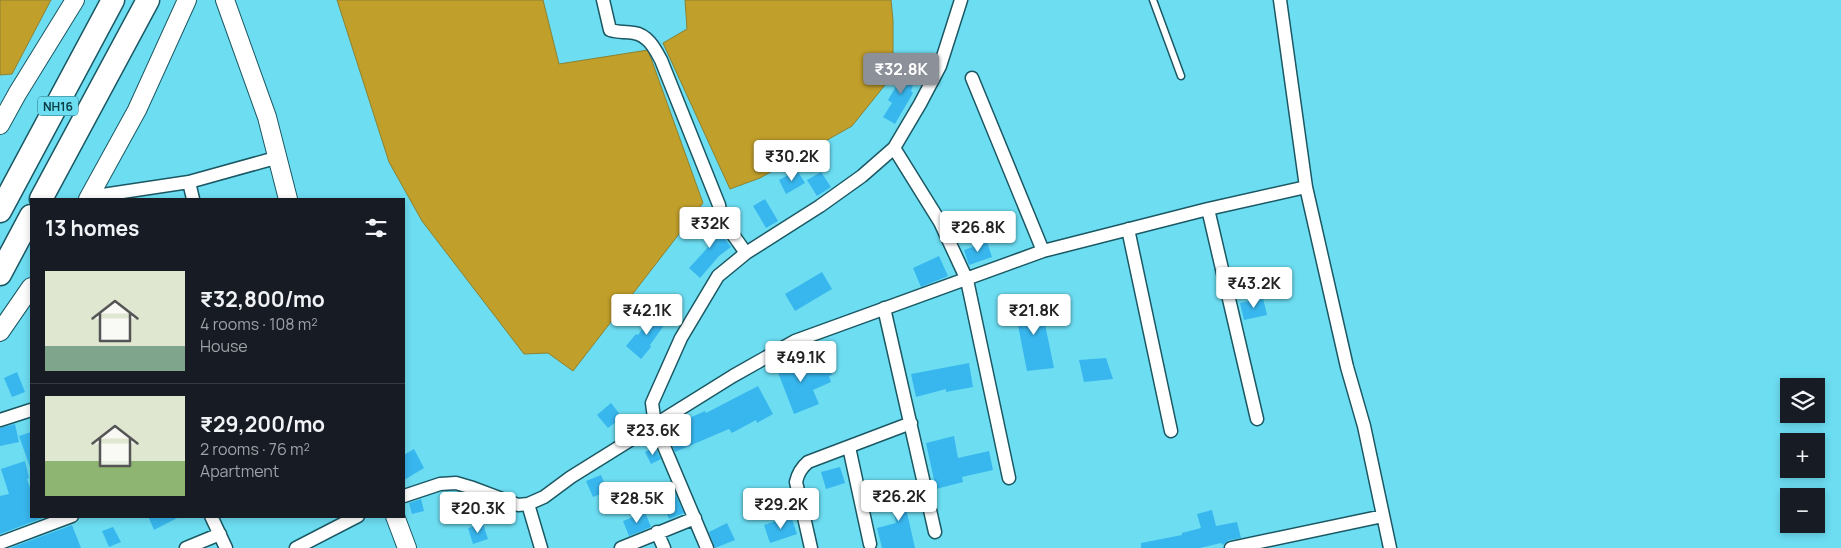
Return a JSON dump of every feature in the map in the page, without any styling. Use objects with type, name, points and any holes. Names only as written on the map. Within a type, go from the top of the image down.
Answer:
[{"type":"highway","name":"NH16","points":[[0,211],[113,0]]},
{"type":"highway","name":"NH16","points":[[42,198],[148,0]]},
{"type":"highway","points":[[0,274],[30,218]]},
{"type":"street","points":[[0,125],[75,0]]},
{"type":"street","points":[[89,198],[137,110],[187,0]]},
{"type":"street","points":[[225,0],[279,157],[288,198]]},
{"type":"street","points":[[603,0],[610,30],[620,33],[634,32],[653,45],[661,60],[719,205],[720,218],[746,253]]},
{"type":"street","points":[[707,548],[655,425],[652,403],[681,338],[718,276],[746,253],[820,206],[862,176],[894,148],[940,66],[961,0]]},
{"type":"street","points":[[1280,0],[1306,187],[1347,367],[1364,426],[1390,548]]},
{"type":"street","points":[[972,78],[1043,251]]},
{"type":"street","points":[[894,148],[940,222],[966,280],[1009,478]]},
{"type":"street","points":[[89,198],[111,197],[189,182],[279,157]]},
{"type":"street","points":[[189,182],[193,198]]},
{"type":"street","points":[[405,496],[440,484],[456,483],[518,505],[528,504],[544,497],[571,477],[733,376],[795,340],[1043,251],[1208,209],[1306,187]]},
{"type":"street","points":[[1208,209],[1257,419]]},
{"type":"street","points":[[1128,229],[1171,432]]},
{"type":"street","points":[[0,332],[30,288]]},
{"type":"street","points":[[884,308],[935,532]]},
{"type":"street","points":[[0,420],[30,410]]},
{"type":"street","points":[[811,548],[796,482],[798,473],[808,462],[911,423]]},
{"type":"street","points":[[850,447],[870,544]]},
{"type":"street","points":[[528,504],[541,548]]},
{"type":"street","points":[[1231,548],[1383,516]]},
{"type":"street","points":[[0,544],[67,518]]},
{"type":"street","points":[[213,518],[226,548]]},
{"type":"street","points":[[296,548],[354,518]]},
{"type":"street","points":[[395,518],[407,548]]},
{"type":"street","points":[[621,548],[695,518]]},
{"type":"street","points":[[657,532],[664,548]]},
{"type":"street","points":[[186,548],[220,534]]},
{"type":"lane","points":[[1154,0],[1181,76]]},
{"type":"shaded area","points":[[0,0],[51,0],[12,74],[0,75]]},
{"type":"shaded area","points":[[337,0],[543,0],[559,64],[648,50],[703,203],[573,371],[548,353],[524,354],[422,221],[389,162]]},
{"type":"shaded area","points":[[685,0],[891,0],[893,75],[852,126],[760,178],[730,189],[663,43],[687,29]]},
{"type":"building","points":[[910,64],[919,67],[911,91],[913,93],[895,124],[883,117],[892,103],[888,100],[898,83],[902,85]]},
{"type":"building","points":[[797,170],[805,183],[786,194],[779,180]]},
{"type":"building","points":[[821,172],[831,187],[817,196],[807,180]]},
{"type":"building","points":[[765,199],[778,221],[766,228],[753,206]]},
{"type":"building","points":[[710,219],[731,247],[719,256],[700,278],[689,268],[711,244],[698,231]]},
{"type":"building","points":[[987,242],[992,257],[969,265],[964,250]]},
{"type":"building","points":[[939,256],[948,276],[921,287],[913,268]]},
{"type":"building","points":[[822,272],[832,289],[795,311],[785,294]]},
{"type":"building","points":[[1263,298],[1267,315],[1244,320],[1240,303]]},
{"type":"building","points":[[1040,300],[1054,368],[1027,371],[1014,305]]},
{"type":"building","points":[[654,312],[667,321],[641,359],[626,346],[636,334],[638,335]]},
{"type":"building","points":[[794,354],[803,375],[828,365],[832,375],[829,376],[831,382],[813,390],[819,404],[794,414],[774,362]]},
{"type":"building","points":[[1106,358],[1113,379],[1084,382],[1079,360]]},
{"type":"building","points":[[969,363],[973,387],[946,392],[946,389],[916,397],[911,374]]},
{"type":"building","points":[[17,372],[25,392],[12,397],[4,378]]},
{"type":"building","points":[[758,386],[773,414],[757,423],[756,420],[732,433],[729,429],[675,452],[669,437],[691,428],[687,419],[705,411],[706,413]]},
{"type":"building","points":[[611,403],[622,417],[608,428],[597,415]]},
{"type":"building","points":[[15,424],[19,442],[0,446],[0,428]]},
{"type":"building","points":[[30,432],[30,467],[19,436]]},
{"type":"building","points":[[954,436],[958,458],[989,451],[993,470],[962,477],[963,482],[936,489],[926,443]]},
{"type":"building","points":[[655,447],[661,459],[651,464],[645,452]]},
{"type":"building","points":[[414,449],[424,468],[405,479],[405,454]]},
{"type":"building","points":[[25,461],[30,488],[30,518],[43,518],[0,534],[0,496],[9,494],[1,469]]},
{"type":"building","points":[[840,467],[845,483],[826,489],[821,472]]},
{"type":"building","points":[[601,475],[608,491],[593,497],[586,481]]},
{"type":"building","points":[[912,488],[915,506],[906,508],[915,548],[882,548],[877,528],[896,523],[890,492]]},
{"type":"building","points":[[674,490],[684,513],[669,519],[660,495]]},
{"type":"building","points":[[421,499],[424,511],[412,514],[409,503]]},
{"type":"building","points":[[1212,510],[1216,526],[1237,522],[1241,538],[1229,540],[1223,545],[1221,543],[1200,548],[1141,548],[1141,543],[1182,535],[1182,533],[1201,528],[1197,514]]},
{"type":"building","points":[[645,512],[651,527],[629,536],[623,521]]},
{"type":"building","points":[[791,516],[797,534],[770,543],[764,525]]},
{"type":"building","points":[[149,518],[177,518],[154,530]]},
{"type":"building","points":[[727,523],[735,540],[715,548],[709,532]]},
{"type":"building","points":[[483,524],[488,539],[473,544],[468,528]]},
{"type":"building","points":[[72,525],[81,548],[10,548]]},
{"type":"building","points":[[113,527],[121,542],[109,547],[102,531]]}]
